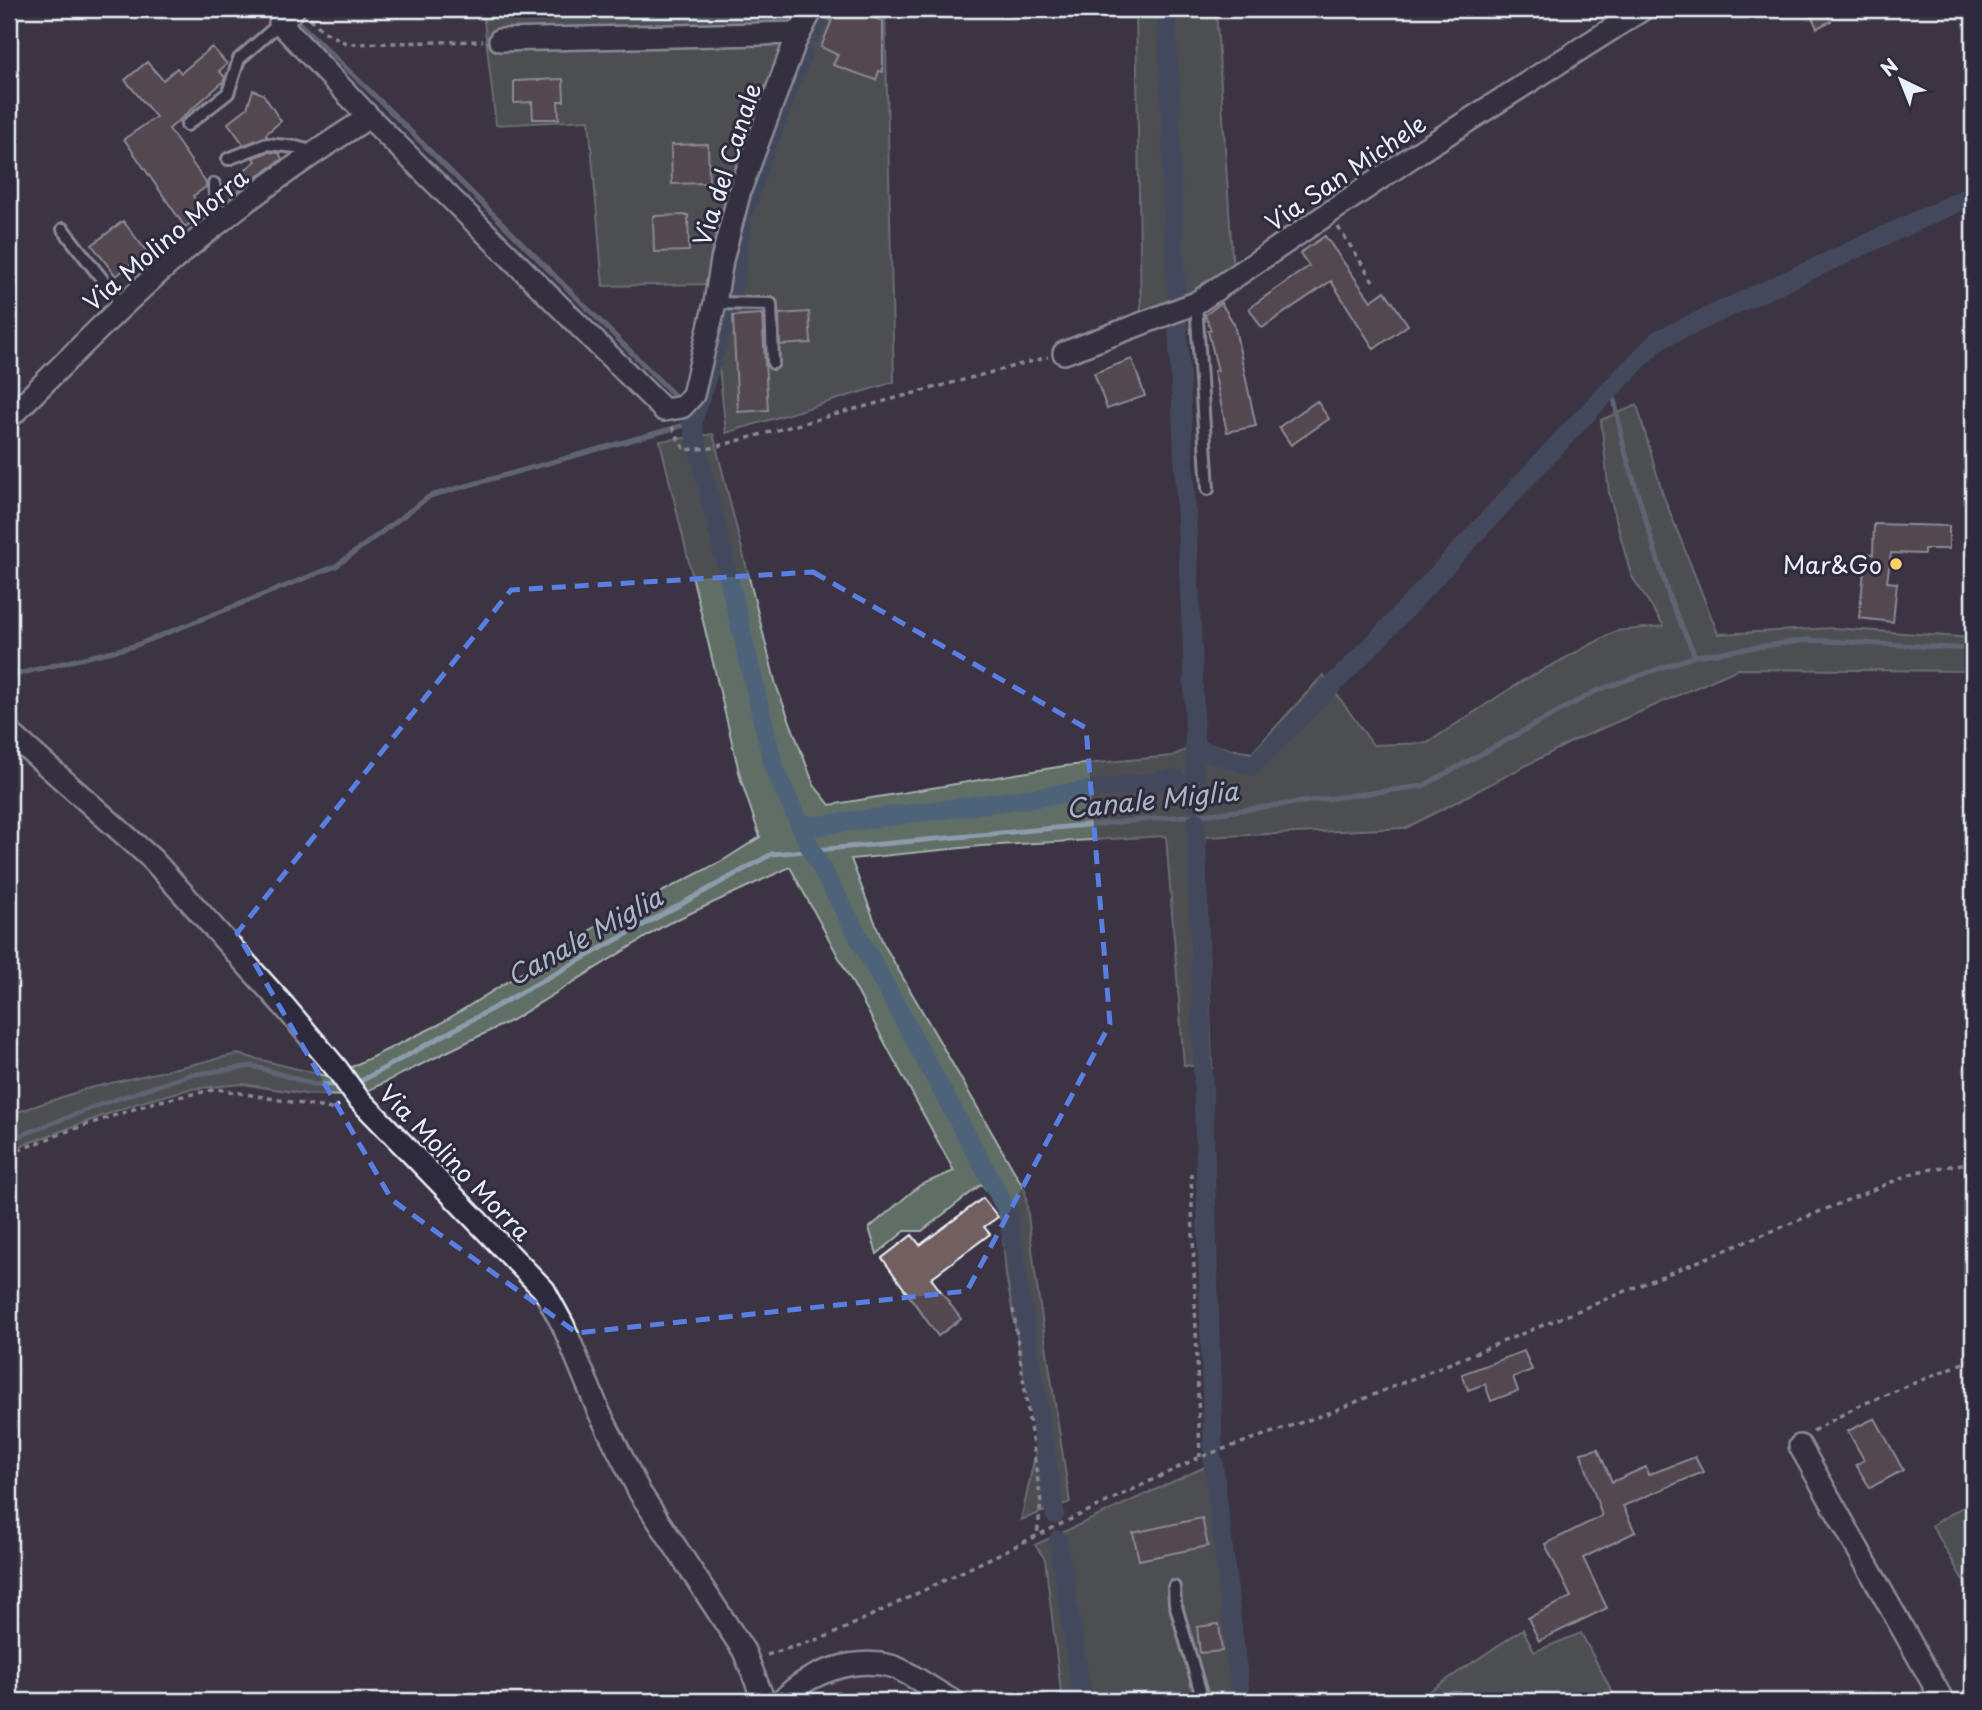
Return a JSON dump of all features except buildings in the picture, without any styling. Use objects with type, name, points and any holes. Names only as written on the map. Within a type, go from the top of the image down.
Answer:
[{"type":"street","name":"Via del Canale","points":[[369,117],[658,406],[664,410],[674,409],[682,407],[693,395],[740,190],[800,33],[812,9]]},
{"type":"street","name":"Via San Michele","points":[[1064,353],[1192,304],[1419,152],[1643,9]]},
{"type":"street","points":[[294,16],[369,117]]},
{"type":"street","points":[[500,40],[800,33]]},
{"type":"street","name":"Via Molino Morra","points":[[9,418],[122,306],[222,220],[315,152],[369,117]]},
{"type":"street","name":"Via Molino Morra","points":[[9,733],[152,859],[284,1006],[357,1097],[544,1290],[563,1325],[599,1412],[640,1493],[744,1651],[764,1701]]},
{"type":"street","points":[[1800,1446],[1943,1701]]},
{"type":"street","points":[[782,1701],[800,1685],[821,1674],[858,1664],[893,1666],[942,1699]]},
{"type":"lane","points":[[187,125],[228,93],[239,59],[294,16]]},
{"type":"lane","points":[[228,159],[267,144],[315,152]]},
{"type":"lane","points":[[214,184],[216,203],[222,220]]},
{"type":"lane","points":[[63,229],[122,306]]},
{"type":"lane","points":[[715,303],[771,304],[773,363]]},
{"type":"lane","points":[[1192,304],[1208,489]]},
{"type":"lane","points":[[1174,1587],[1178,1615],[1203,1701]]},
{"type":"path","points":[[294,16],[348,44],[500,40]]},
{"type":"path","points":[[1329,214],[1373,281]]},
{"type":"path","points":[[676,435],[685,450],[710,448],[1064,353]]},
{"type":"path","points":[[9,1154],[155,1102],[217,1089],[331,1109],[357,1097]]},
{"type":"path","points":[[748,1661],[831,1635],[1200,1457],[1329,1413],[1916,1172],[1973,1163]]},
{"type":"path","points":[[1191,1173],[1200,1457]]},
{"type":"path","points":[[1013,1309],[1041,1502],[1037,1536]]},
{"type":"path","points":[[1800,1446],[1808,1434],[1856,1407],[1973,1359]]},
{"type":"highlighted area","points":[[813,572],[1086,728],[1110,1024],[967,1291],[577,1333],[392,1200],[237,933],[511,590]]},
{"type":"shaded area","points":[[474,9],[885,9],[894,382],[726,433],[710,284],[603,286],[589,120],[496,125],[484,20]]},
{"type":"shaded area","points":[[1136,9],[1216,9],[1233,271],[1198,297],[1141,314]]},
{"type":"shaded area","points":[[1637,405],[1662,492],[1718,634],[1834,628],[1973,638],[1973,671],[1738,669],[1571,742],[1406,828],[1204,837],[1212,1068],[1184,1065],[1166,836],[981,846],[851,859],[883,943],[1025,1190],[1070,1502],[1021,1520],[1037,1447],[1006,1275],[1001,1211],[982,1184],[922,1231],[905,1231],[877,1254],[869,1228],[920,1185],[954,1171],[790,867],[667,924],[512,1020],[365,1092],[345,1070],[438,1025],[605,921],[722,861],[760,837],[741,780],[660,441],[713,434],[776,685],[814,785],[830,805],[1064,766],[1172,756],[1201,743],[1252,753],[1323,675],[1373,745],[1427,743],[1522,681],[1616,631],[1664,626],[1631,575],[1609,493],[1601,420]]},
{"type":"shaded area","points":[[237,1054],[331,1077],[342,1096],[305,1094],[243,1084],[190,1089],[138,1103],[9,1150],[9,1115],[86,1089]]},
{"type":"shaded area","points":[[1207,1466],[1239,1701],[1062,1701],[1045,1559],[1035,1545]]},
{"type":"shaded area","points":[[1973,1501],[1973,1598],[1932,1525]]},
{"type":"shaded area","points":[[1523,1629],[1534,1652],[1581,1633],[1617,1701],[1415,1701]]},
{"type":"waterway","points":[[812,34],[824,9]]},
{"type":"waterway","points":[[1167,9],[1196,802]]},
{"type":"waterway","points":[[294,18],[674,395]]},
{"type":"waterway","points":[[746,210],[757,173],[803,54]]},
{"type":"waterway","points":[[1194,748],[1252,766],[1375,642],[1658,340],[1973,195]]},
{"type":"waterway","points":[[732,296],[742,226]]},
{"type":"waterway","points":[[728,311],[692,423],[774,768],[811,849],[1008,1212],[1055,1514]]},
{"type":"waterway","points":[[1612,388],[1624,448],[1669,597],[1695,656]]},
{"type":"waterway","points":[[9,676],[134,646],[336,566],[430,496],[692,423]]},
{"type":"waterway","name":"Canale Miglia","points":[[361,1081],[772,854],[1219,813],[1423,786],[1596,691],[1695,656],[1807,640],[1973,649]]},
{"type":"waterway","points":[[798,819],[804,824],[815,826],[1176,779]]},
{"type":"waterway","points":[[1196,822],[1213,1446]]},
{"type":"waterway","name":"Canale Miglia","points":[[9,1140],[99,1105],[189,1075],[253,1066],[312,1084],[333,1085]]},
{"type":"waterway","points":[[1213,1460],[1241,1701]]},
{"type":"waterway","points":[[1058,1540],[1083,1701]]},
{"type":"place","name":"Mar&Go","points":[[1896,564]]}]
